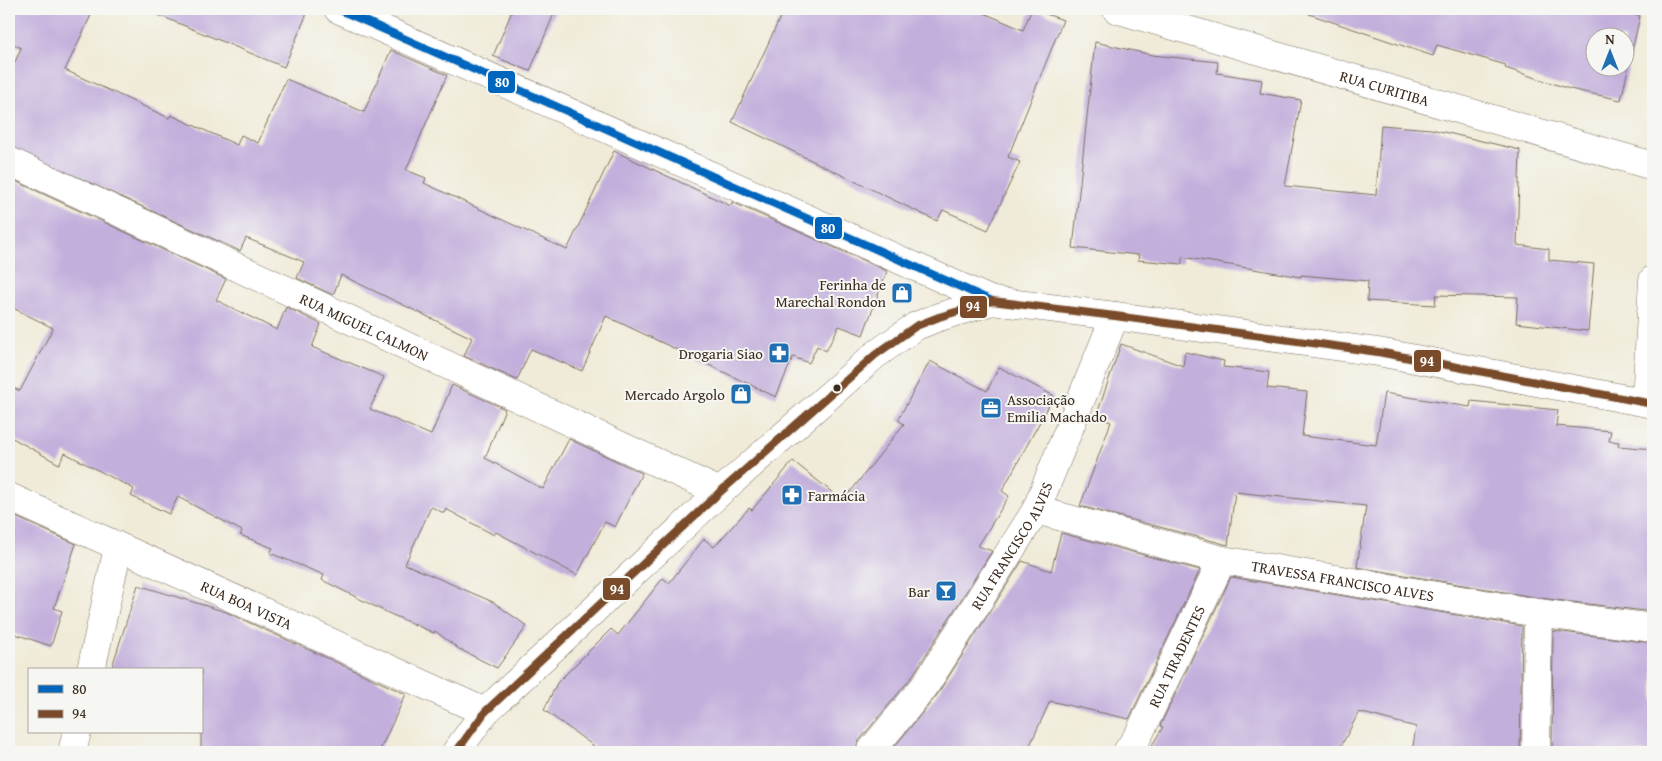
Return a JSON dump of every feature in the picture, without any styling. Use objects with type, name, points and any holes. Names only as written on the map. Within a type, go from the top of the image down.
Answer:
[{"type":"street","points":[[338,9],[992,302],[1115,316],[1378,352],[1650,402],[1653,280]]},
{"type":"street","name":"RUA CURITIBA","points":[[1116,9],[1653,166]]},
{"type":"street","name":"RUA MIGUEL CALMON","points":[[9,161],[720,492]]},
{"type":"street","points":[[456,752],[485,712],[720,492],[875,355],[916,326],[939,316],[992,302]]},
{"type":"street","name":"RUA FRANCISCO ALVES","points":[[870,752],[924,688],[1036,510],[1115,316]]},
{"type":"street","name":"RUA BOA VISTA","points":[[9,497],[118,548],[485,712]]},
{"type":"street","name":"TRAVESSA FRANCISCO ALVES","points":[[1036,510],[1222,560],[1538,613],[1653,628]]},
{"type":"street","points":[[91,668],[118,548]]},
{"type":"street","name":"RUA TIRADENTES","points":[[1127,752],[1139,734],[1222,560]]},
{"type":"street","points":[[1536,752],[1538,613]]},
{"type":"street","points":[[72,752],[76,734]]},
{"type":"building","points":[[9,9],[94,9],[65,70],[169,118],[171,115],[237,145],[241,135],[258,143],[286,79],[364,112],[391,50],[447,75],[406,170],[426,178],[424,183],[567,250],[614,151],[731,206],[732,202],[887,271],[863,335],[839,326],[826,351],[817,346],[809,363],[793,357],[776,397],[606,316],[582,371],[531,349],[517,380],[464,356],[472,338],[341,275],[333,295],[297,278],[304,262],[246,238],[240,251],[9,146],[9,76],[21,48],[9,42]]},
{"type":"building","points":[[144,9],[309,9],[284,67]]},
{"type":"building","points":[[513,9],[556,9],[530,71],[493,56]]},
{"type":"building","points":[[784,9],[975,9],[1023,30],[1032,9],[1063,20],[1008,157],[1020,162],[988,230],[943,210],[937,221],[732,122]]},
{"type":"building","points":[[1310,9],[1608,9],[1640,16],[1634,43],[1634,28],[1584,28],[1584,78],[1626,78],[1621,100],[1570,89],[1505,68],[1506,65],[1437,45],[1433,56],[1309,14]]},
{"type":"building","points":[[1095,42],[1152,55],[1218,62],[1217,73],[1262,80],[1260,93],[1301,100],[1285,186],[1376,195],[1381,125],[1431,129],[1520,150],[1517,245],[1549,249],[1549,260],[1594,264],[1588,331],[1516,323],[1518,297],[1436,295],[1435,305],[1367,301],[1368,281],[1301,275],[1301,277],[1182,257],[1182,264],[1138,260],[1139,255],[1073,248]]},
{"type":"building","points":[[9,178],[226,279],[216,300],[277,330],[286,307],[321,324],[312,347],[384,377],[370,409],[431,435],[452,385],[505,409],[485,458],[543,489],[569,439],[642,473],[615,527],[605,522],[577,575],[496,532],[494,535],[446,509],[444,513],[431,507],[405,564],[493,602],[527,626],[497,668],[459,649],[435,631],[434,633],[388,613],[322,580],[324,575],[270,553],[273,548],[240,535],[242,531],[178,497],[169,514],[131,496],[134,489],[65,453],[59,464],[9,436],[9,386],[20,391],[53,328],[9,306]]},
{"type":"building","points":[[1121,344],[1183,366],[1185,352],[1224,361],[1223,367],[1269,372],[1267,388],[1307,392],[1302,436],[1376,445],[1384,393],[1470,407],[1471,401],[1558,410],[1556,426],[1611,431],[1609,441],[1619,442],[1618,446],[1653,449],[1653,612],[1540,598],[1357,567],[1366,506],[1235,492],[1228,545],[1080,506],[1111,422],[1096,417]]},
{"type":"building","points":[[930,361],[987,391],[999,367],[1054,396],[1002,491],[1009,496],[978,546],[992,551],[911,678],[858,742],[855,752],[602,752],[544,710],[557,683],[611,629],[618,635],[663,578],[669,583],[704,539],[714,547],[749,508],[752,510],[793,461],[843,501],[904,424],[898,420]]},
{"type":"building","points":[[9,514],[76,544],[54,608],[62,611],[51,646],[9,632]]},
{"type":"building","points":[[1061,533],[1200,570],[1129,719],[1050,701],[1027,752],[890,752],[937,695],[1022,561],[1051,571]]},
{"type":"building","points":[[1231,577],[1522,626],[1520,752],[1412,752],[1416,727],[1359,712],[1338,752],[1148,752],[1163,727],[1160,726]]},
{"type":"building","points":[[138,585],[226,612],[406,694],[379,752],[201,752],[202,668],[112,668]]},
{"type":"building","points":[[1553,631],[1653,643],[1653,752],[1552,752]]},
{"type":"transit line","name":"80","points":[[338,9],[992,301]]},
{"type":"transit line","name":"94","points":[[456,752],[485,712],[720,492],[875,355],[916,326],[992,301],[1378,352],[1653,404]]},
{"type":"place","name":"Ferinha de Marechal Rondon","points":[[902,293]]},
{"type":"place","name":"Drogaria Siao","points":[[779,353]]},
{"type":"place","name":"Mercado Argolo","points":[[741,394]]},
{"type":"place","name":"Associação Emilia Machado","points":[[991,408]]},
{"type":"place","name":"Farmácia","points":[[792,495]]},
{"type":"place","name":"Bar","points":[[946,591]]}]
